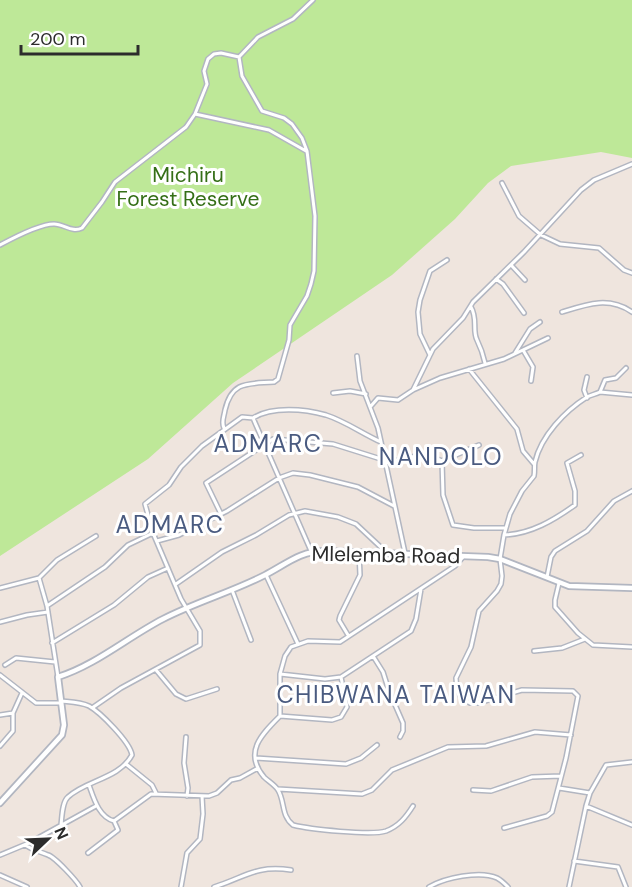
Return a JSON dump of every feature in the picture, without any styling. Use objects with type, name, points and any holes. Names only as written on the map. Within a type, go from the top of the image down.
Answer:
[{"type":"street","points":[[238,57],[258,37],[293,19],[313,0]]},
{"type":"street","points":[[0,245],[52,224],[80,230],[115,182],[186,127],[195,114],[207,84],[204,71],[208,59],[221,52],[238,57]]},
{"type":"street","points":[[224,428],[222,423],[228,401],[231,393],[238,386],[274,382],[278,379],[289,340],[290,325],[307,296],[311,284],[316,229],[307,151],[302,138],[292,124],[284,118],[262,111],[242,76],[238,57]]},
{"type":"street","points":[[195,114],[269,130],[307,151]]},
{"type":"street","points":[[413,390],[433,349],[460,322],[473,302],[541,235],[587,185],[632,164]]},
{"type":"street","points":[[502,183],[519,216],[541,235],[560,244],[599,248],[624,270],[632,273]]},
{"type":"street","points":[[430,355],[420,334],[418,312],[420,300],[430,271],[447,260]]},
{"type":"street","points":[[511,265],[525,280]]},
{"type":"street","points":[[496,279],[508,290],[524,313]]},
{"type":"street","points":[[562,312],[600,302],[622,306],[632,312]]},
{"type":"street","points":[[471,307],[476,317],[476,339],[480,344],[485,363]]},
{"type":"street","points":[[515,354],[530,329],[540,322]]},
{"type":"street","points":[[370,406],[378,398],[398,400],[413,390],[440,378],[515,354],[548,338]]},
{"type":"street","points":[[523,350],[533,367],[531,381]]},
{"type":"street","points":[[357,356],[360,381],[381,442],[405,555]]},
{"type":"street","points":[[600,392],[605,380],[616,378],[626,368]]},
{"type":"street","points":[[469,369],[517,429],[523,451],[534,464]]},
{"type":"street","points":[[586,398],[584,390],[587,377]]},
{"type":"street","points":[[333,393],[350,391],[366,394]]},
{"type":"street","points":[[504,828],[549,816],[553,811],[579,699],[575,691],[522,690],[474,704],[465,701],[457,691],[456,678],[471,647],[479,611],[501,584],[500,560],[505,528],[510,514],[522,491],[534,476],[534,464],[552,428],[586,398],[600,392],[632,395]]},
{"type":"street","points":[[92,708],[121,688],[200,645],[200,631],[185,608],[153,533],[145,504],[169,485],[192,455],[224,428],[245,416],[252,418],[279,411],[316,413],[333,418],[381,442]]},
{"type":"street","points":[[252,418],[310,551]]},
{"type":"street","points":[[221,514],[206,483],[273,439],[320,441],[385,462],[425,454],[442,461],[479,445]]},
{"type":"street","points":[[504,535],[532,530],[575,505],[575,491],[567,463],[581,455]]},
{"type":"street","points":[[442,461],[444,495],[453,525],[505,528]]},
{"type":"street","points":[[157,541],[179,535],[221,514],[279,478],[292,473],[358,486],[394,506]]},
{"type":"street","points":[[547,578],[551,557],[555,551],[587,531],[614,501],[632,491]]},
{"type":"street","points":[[176,585],[222,552],[295,513],[309,511],[351,522],[363,529],[388,554]]},
{"type":"street","points":[[47,606],[105,567],[128,544],[153,533]]},
{"type":"street","points":[[0,588],[39,578],[53,563],[96,536]]},
{"type":"street","name":"Mlelemba Road","points":[[58,677],[81,668],[146,628],[185,608],[266,575],[310,551],[464,556],[500,560],[559,583],[576,586],[632,588]]},
{"type":"street","points":[[348,636],[339,620],[360,575],[359,552]]},
{"type":"street","points":[[413,806],[402,821],[384,832],[292,825],[288,821],[278,789],[258,768],[256,758],[258,741],[280,716],[280,674],[286,653],[298,644],[311,641],[338,643],[455,566],[464,556]]},
{"type":"street","points":[[52,643],[114,605],[148,577],[168,568]]},
{"type":"street","points":[[266,575],[298,644]]},
{"type":"street","points":[[0,803],[60,739],[63,730],[48,612],[39,578]]},
{"type":"street","points":[[559,583],[555,607],[585,639],[597,646],[632,647]]},
{"type":"street","points":[[280,674],[325,679],[341,677],[412,629],[421,589]]},
{"type":"street","points":[[232,590],[251,640]]},
{"type":"street","points":[[0,621],[48,612]]},
{"type":"street","points":[[534,651],[562,648],[585,639]]},
{"type":"street","points":[[373,656],[383,672],[388,691],[403,723],[400,737]]},
{"type":"street","points":[[5,666],[16,658],[55,662]]},
{"type":"street","points":[[156,670],[176,694],[186,699],[217,689]]},
{"type":"street","points":[[0,675],[36,703],[61,702],[82,704],[92,708],[130,748],[132,755],[126,764],[68,797],[61,825]]},
{"type":"street","points":[[280,716],[332,720],[341,717],[347,707],[341,677]]},
{"type":"street","points":[[0,746],[13,731],[13,713],[22,693]]},
{"type":"street","points":[[0,715],[13,713]]},
{"type":"street","points":[[278,789],[362,794],[372,790],[388,772],[396,767],[448,747],[486,746],[535,732],[571,735]]},
{"type":"street","points":[[186,737],[184,763],[187,796]]},
{"type":"street","points":[[256,758],[346,764],[361,758],[377,745]]},
{"type":"street","points":[[569,887],[590,794],[606,765],[632,762]]},
{"type":"street","points":[[126,764],[152,785],[156,793]]},
{"type":"street","points":[[114,821],[145,797],[156,793],[167,796],[214,795],[231,780],[240,778],[258,768]]},
{"type":"street","points":[[473,790],[491,791],[532,777],[561,776]]},
{"type":"street","points":[[88,785],[96,806],[109,820],[114,821],[118,830],[88,853]]},
{"type":"street","points":[[559,788],[590,794]]},
{"type":"street","points":[[181,887],[187,853],[201,839],[203,814],[201,796]]},
{"type":"street","points":[[0,855],[25,845],[96,806]]},
{"type":"street","points":[[586,807],[632,825]]},
{"type":"street","points":[[25,845],[35,852],[54,858],[80,887]]},
{"type":"street","points":[[574,861],[618,867],[626,887]]},
{"type":"street","points":[[214,887],[256,870],[273,868],[291,870]]},
{"type":"street","points":[[0,875],[27,887]]},
{"type":"street","points":[[429,887],[447,879],[487,875],[495,877],[508,887]]},
{"type":"green space","name":"Michiru Forest Reserve","points":[[0,0],[632,0],[632,158],[601,152],[511,166],[488,183],[455,219],[392,275],[233,383],[148,459],[0,556]]},
{"type":"district","name":"ADMARC","points":[[268,443]]},
{"type":"district","name":"NANDOLO","points":[[441,456]]},
{"type":"district","name":"ADMARC","points":[[170,524]]},
{"type":"district","name":"CHIBWANA TAIWAN","points":[[396,694]]}]
